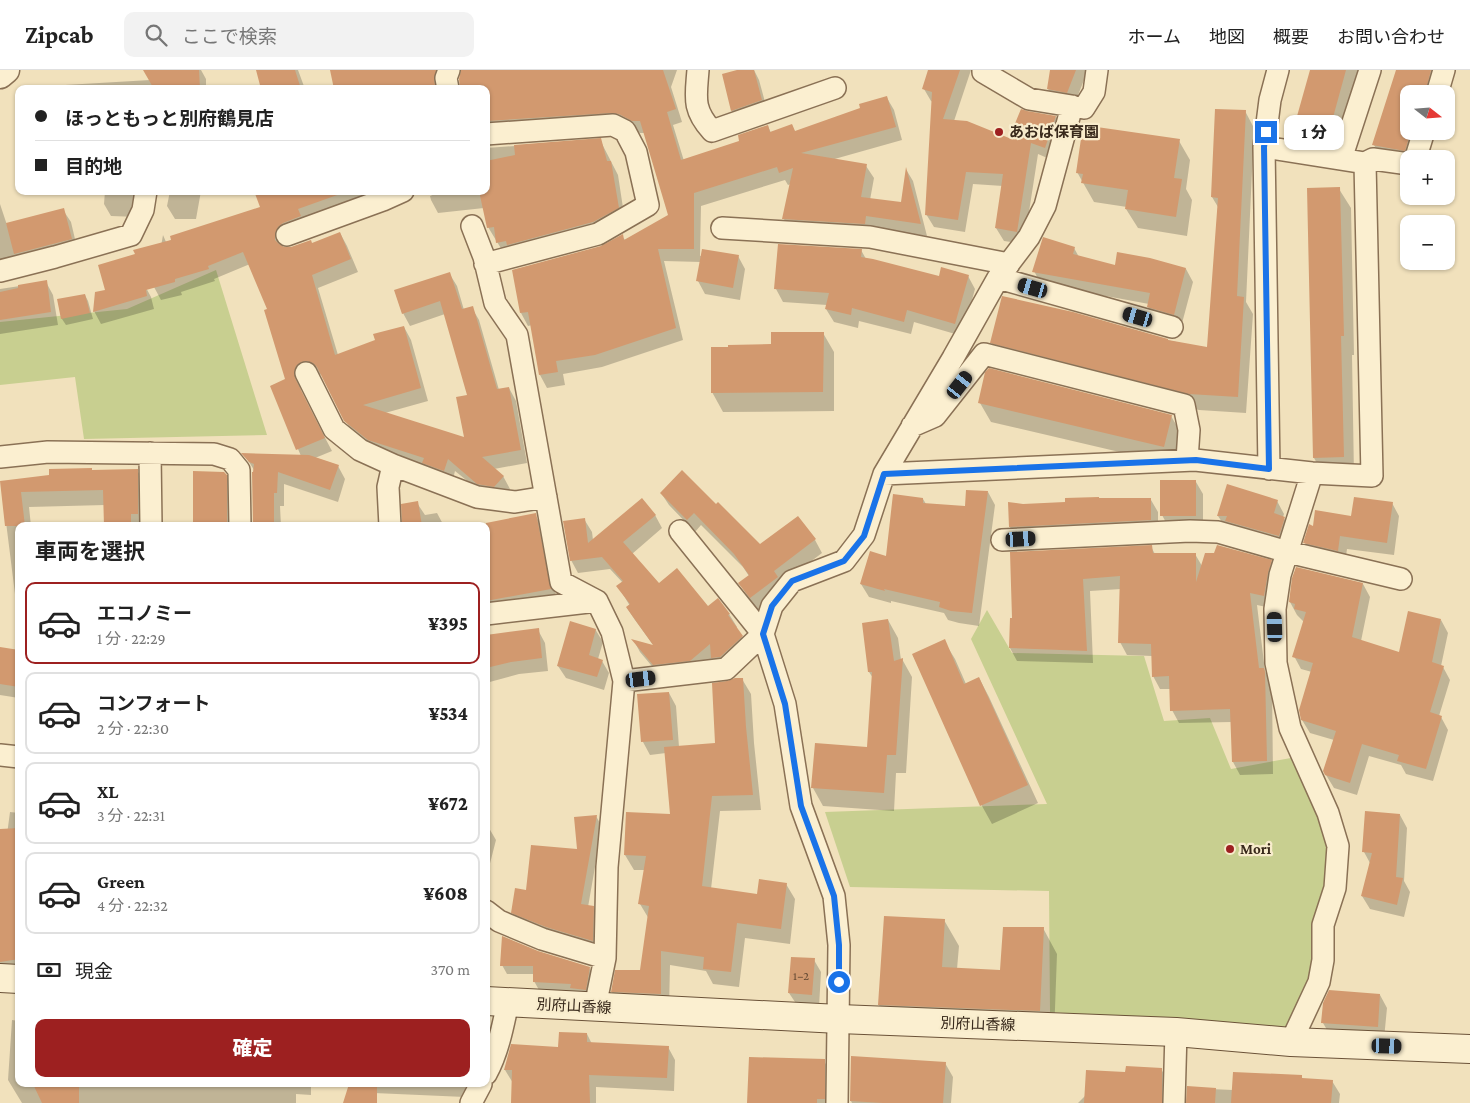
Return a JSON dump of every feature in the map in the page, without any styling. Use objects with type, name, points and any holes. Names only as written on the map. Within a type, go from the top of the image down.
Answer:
[{"type":"main road","points":[[0,978],[15,979]]},
{"type":"main road","name":"別府山香線","points":[[497,1002],[839,1019],[1176,1032],[1292,1042],[1470,1049]]},
{"type":"street","points":[[0,75],[6,70]]},
{"type":"street","points":[[447,85],[446,78],[449,70]]},
{"type":"street","points":[[698,70],[696,99],[702,120],[712,131],[835,88]]},
{"type":"street","points":[[983,70],[983,72],[1029,99],[1084,108],[1094,92],[1097,70]]},
{"type":"street","points":[[1269,469],[1264,147],[1270,100],[1278,70]]},
{"type":"street","points":[[1341,159],[1370,70]]},
{"type":"street","points":[[1440,85],[1444,70]]},
{"type":"street","points":[[624,682],[726,669],[763,634],[772,606],[792,581],[844,561],[864,536],[884,474],[1004,271],[1029,237],[1045,206],[1072,106]]},
{"type":"street","points":[[485,264],[598,234],[648,205],[636,152],[625,131],[613,125],[490,134]]},
{"type":"street","points":[[1264,147],[1365,163],[1374,159],[1400,163]]},
{"type":"street","points":[[884,474],[1196,460],[1312,474],[1372,476],[1365,163]]},
{"type":"street","points":[[0,271],[130,235],[143,210],[145,195]]},
{"type":"street","points":[[287,235],[394,195]]},
{"type":"street","points":[[472,226],[495,302],[517,336],[561,582],[597,601],[612,632],[624,682],[607,867],[605,958],[595,1007]]},
{"type":"street","points":[[722,228],[870,237],[1004,271],[1172,327]]},
{"type":"street","points":[[912,426],[935,416],[984,354],[1184,406],[1189,430],[1187,460]]},
{"type":"street","points":[[306,373],[334,429],[360,450],[393,465],[477,497],[515,502],[546,498]]},
{"type":"street","points":[[0,456],[48,452],[214,454],[230,459],[240,470],[240,522]]},
{"type":"street","points":[[150,453],[151,522]]},
{"type":"street","points":[[390,522],[388,487],[393,465]]},
{"type":"street","points":[[1292,1042],[1319,982],[1323,960],[1323,925],[1335,888],[1338,846],[1328,813],[1290,728],[1276,663],[1275,609],[1280,575],[1312,474]]},
{"type":"street","points":[[680,531],[763,634],[785,704],[801,806],[834,896],[839,945],[838,1103]]},
{"type":"street","points":[[1002,540],[1190,531],[1218,532],[1288,552],[1400,579]]},
{"type":"street","points":[[490,614],[597,601]]},
{"type":"street","points":[[0,755],[15,757]]},
{"type":"street","points":[[490,914],[499,922],[605,958]]},
{"type":"street","points":[[490,1066],[503,1028],[497,1002]]},
{"type":"street","points":[[1174,1103],[1176,1032]]},
{"type":"street","points":[[470,1103],[479,1087]]},
{"type":"green space","points":[[216,270],[267,435],[84,439],[75,377],[0,385],[0,322],[127,309]]},
{"type":"green space","points":[[987,610],[1012,653],[1144,656],[1164,721],[1210,718],[1231,769],[1302,756],[1337,859],[1321,974],[1289,1027],[1050,1012],[1049,891],[850,887],[825,812],[1047,804],[971,639]]},
{"type":"building","points":[[143,70],[199,70],[200,85],[152,85]]},
{"type":"building","points":[[256,70],[295,70],[300,85],[260,85]]},
{"type":"building","points":[[330,70],[436,70],[435,85],[333,85]]},
{"type":"building","points":[[461,70],[663,70],[676,109],[667,112],[681,160],[739,141],[738,135],[768,125],[770,132],[792,124],[795,131],[860,108],[859,104],[887,96],[896,127],[801,153],[867,164],[861,197],[901,202],[906,167],[921,224],[866,216],[865,224],[782,219],[793,168],[779,173],[777,167],[694,193],[694,249],[658,249],[676,328],[595,355],[556,361],[558,372],[539,375],[528,312],[520,313],[512,270],[601,246],[623,234],[624,240],[668,215],[640,121],[632,121],[619,114],[612,113],[490,121],[490,85],[460,85]]},
{"type":"building","points":[[737,70],[754,70],[762,100],[731,111],[722,74]]},
{"type":"building","points":[[928,70],[960,70],[943,119],[967,121],[1009,138],[1021,109],[1056,116],[1045,148],[1031,143],[1017,232],[995,228],[1003,174],[966,172],[958,220],[925,215],[932,92],[922,89]]},
{"type":"building","points":[[1050,70],[1076,70],[1067,93],[1047,89]]},
{"type":"building","points":[[1310,70],[1346,70],[1326,143],[1292,134]]},
{"type":"building","points":[[1396,70],[1431,70],[1427,85],[1400,85],[1400,140],[1408,140],[1405,150],[1372,145]]},
{"type":"building","points":[[1215,109],[1246,110],[1237,296],[1244,297],[1238,397],[1189,394],[990,343],[1002,296],[1073,312],[1168,340],[1207,347],[1218,198],[1211,197]]},
{"type":"building","points":[[1083,125],[1180,139],[1174,178],[1182,179],[1176,217],[1125,209],[1128,190],[1081,183],[1083,174],[1076,173]]},
{"type":"building","points":[[601,138],[607,161],[611,161],[619,208],[593,222],[507,245],[506,241],[496,243],[494,227],[487,228],[480,195],[490,195],[490,160],[515,155],[514,145]]},
{"type":"building","points":[[1340,187],[1344,336],[1341,336],[1344,457],[1313,458],[1307,188]]},
{"type":"building","points":[[256,195],[337,195],[298,209],[301,216],[283,223],[275,233],[275,240],[279,244],[284,247],[291,247],[311,240],[312,243],[340,232],[351,259],[312,275],[335,355],[375,340],[373,334],[404,326],[421,388],[363,405],[464,437],[456,397],[467,395],[440,301],[402,314],[394,290],[450,272],[462,309],[473,306],[497,389],[509,387],[521,450],[482,457],[504,476],[494,487],[477,484],[448,459],[444,471],[422,463],[424,458],[368,440],[344,421],[317,367],[307,361],[301,362],[296,366],[295,378],[325,438],[296,450],[270,386],[285,379],[264,310],[267,309],[243,252],[208,266],[209,269],[175,279],[175,282],[146,290],[147,296],[93,312],[95,292],[105,290],[98,265],[135,254],[133,250],[171,240],[170,236],[260,207]]},
{"type":"building","points":[[64,208],[72,239],[14,254],[6,223]]},
{"type":"building","points":[[1043,237],[1075,247],[1073,254],[1115,265],[1117,252],[1150,258],[1186,268],[1174,315],[1147,307],[1150,293],[1032,272]]},
{"type":"building","points":[[778,244],[862,249],[861,257],[939,276],[941,267],[969,275],[955,324],[907,310],[904,322],[852,308],[851,315],[825,309],[829,293],[774,289]]},
{"type":"building","points":[[702,249],[739,255],[733,288],[696,281]]},
{"type":"building","points":[[47,280],[51,312],[0,320],[0,292],[18,288],[18,285]]},
{"type":"building","points":[[85,294],[90,313],[61,319],[57,299]]},
{"type":"building","points":[[771,332],[824,332],[823,392],[711,393],[711,347],[771,344]]},
{"type":"building","points":[[989,368],[1172,415],[1164,447],[978,403],[985,372]]},
{"type":"building","points":[[241,453],[309,455],[339,465],[330,490],[278,472],[277,493],[274,493],[274,522],[253,522],[252,472],[254,464],[249,462]]},
{"type":"building","points":[[49,469],[138,469],[138,514],[131,514],[131,522],[104,522],[103,490],[21,492],[25,522],[15,522],[15,526],[5,526],[0,481],[49,475]]},
{"type":"building","points":[[682,470],[716,504],[718,502],[760,544],[798,516],[816,539],[774,571],[778,577],[750,598],[738,583],[749,575],[734,554],[694,513],[687,520],[660,493]]},
{"type":"building","points":[[193,471],[224,472],[227,475],[227,522],[193,522]]},
{"type":"building","points":[[1160,480],[1196,480],[1196,516],[1160,516]]},
{"type":"building","points":[[1227,484],[1278,500],[1274,513],[1285,517],[1279,536],[1225,521],[1227,516],[1217,516]]},
{"type":"building","points":[[966,490],[988,491],[972,613],[951,611],[939,607],[940,602],[860,584],[870,551],[886,556],[893,494],[923,498],[923,503],[965,506]]},
{"type":"building","points":[[1354,497],[1393,502],[1387,543],[1340,536],[1338,551],[1303,543],[1309,524],[1313,526],[1315,510],[1351,516]]},
{"type":"building","points":[[642,498],[656,515],[623,542],[659,583],[677,568],[708,606],[718,598],[743,636],[720,657],[711,658],[710,644],[690,661],[653,665],[631,639],[653,645],[626,607],[630,604],[616,586],[623,581],[602,557],[570,561],[563,521],[585,518],[588,543]]},
{"type":"building","points":[[1065,498],[1151,498],[1151,520],[1009,527],[1008,502],[1023,504],[1065,502]]},
{"type":"building","points":[[418,501],[421,522],[402,522],[401,504]]},
{"type":"building","points":[[536,513],[551,589],[490,600],[490,522]]},
{"type":"building","points":[[1152,545],[1153,553],[1196,553],[1196,582],[1205,553],[1214,553],[1217,545],[1272,560],[1264,596],[1250,593],[1259,668],[1264,668],[1265,672],[1267,761],[1232,762],[1230,709],[1170,711],[1169,676],[1152,677],[1151,644],[1118,643],[1120,576],[1083,579],[1087,651],[1009,648],[1010,618],[1012,618],[1010,552]]},
{"type":"building","points":[[1296,567],[1363,583],[1352,637],[1399,652],[1408,611],[1441,619],[1432,662],[1444,666],[1430,712],[1442,716],[1426,769],[1397,761],[1399,755],[1362,744],[1350,783],[1325,775],[1323,771],[1336,731],[1301,720],[1299,710],[1313,663],[1292,657],[1306,612],[1294,609],[1295,604],[1289,602],[1292,578]]},
{"type":"building","points":[[888,619],[894,661],[903,658],[896,755],[887,755],[884,793],[811,788],[815,743],[867,747],[872,672],[868,672],[862,623]]},
{"type":"building","points":[[570,621],[596,629],[589,655],[603,660],[597,677],[557,666]]},
{"type":"building","points":[[539,628],[542,658],[490,667],[490,634]]},
{"type":"building","points":[[945,639],[964,684],[979,677],[1028,785],[980,806],[912,654]]},
{"type":"building","points":[[0,647],[15,649],[15,686],[0,684]]},
{"type":"building","points":[[743,678],[753,795],[712,796],[702,886],[757,894],[759,879],[787,883],[781,929],[737,923],[731,972],[703,969],[704,957],[661,951],[661,994],[611,992],[615,970],[640,970],[649,906],[638,904],[646,856],[624,855],[626,812],[670,814],[664,747],[715,743],[712,683]]},
{"type":"building","points":[[669,692],[673,740],[641,742],[637,694]]},
{"type":"building","points":[[1365,811],[1400,814],[1396,877],[1403,878],[1397,905],[1361,896],[1372,853],[1362,852]]},
{"type":"building","points":[[597,815],[581,904],[594,906],[593,941],[546,927],[511,913],[515,888],[526,890],[531,845],[577,849],[574,817]]},
{"type":"building","points":[[15,828],[15,960],[0,962],[0,829]]},
{"type":"building","points":[[884,916],[945,919],[942,967],[1000,970],[1003,927],[1044,927],[1040,1011],[878,1005]]},
{"type":"building","points":[[502,936],[538,951],[590,967],[586,990],[570,988],[571,984],[533,982],[533,966],[500,966]]},
{"type":"building","points":[[791,957],[815,958],[812,995],[788,993]]},
{"type":"building","points":[[1329,990],[1380,994],[1378,1027],[1321,1023],[1323,1003]]},
{"type":"building","points":[[559,1032],[587,1033],[587,1042],[669,1046],[667,1078],[589,1075],[590,1103],[511,1103],[512,1070],[504,1070],[511,1044],[558,1047]]},
{"type":"building","points":[[851,1056],[946,1062],[943,1103],[850,1101]]},
{"type":"building","points":[[749,1057],[825,1059],[825,1099],[817,1099],[817,1103],[747,1103]]},
{"type":"building","points":[[1126,1066],[1162,1068],[1162,1103],[1084,1103],[1086,1070],[1125,1072]]},
{"type":"building","points":[[1233,1072],[1302,1075],[1302,1078],[1333,1080],[1331,1103],[1231,1103]]},
{"type":"building","points":[[1187,1086],[1216,1088],[1215,1103],[1186,1103]]},
{"type":"building","points":[[34,1087],[79,1087],[79,1103],[42,1103]]},
{"type":"building","points":[[348,1087],[377,1087],[377,1103],[343,1103]]},
{"type":"place","name":"あおば保育園","points":[[999,132]]},
{"type":"place","name":"Mori","points":[[1230,849]]},
{"type":"route","points":[[839,982],[839,945],[834,896],[801,806],[785,704],[763,634],[772,606],[792,581],[844,561],[864,536],[884,474],[1196,460],[1269,469],[1264,147],[1266,132]]}]
